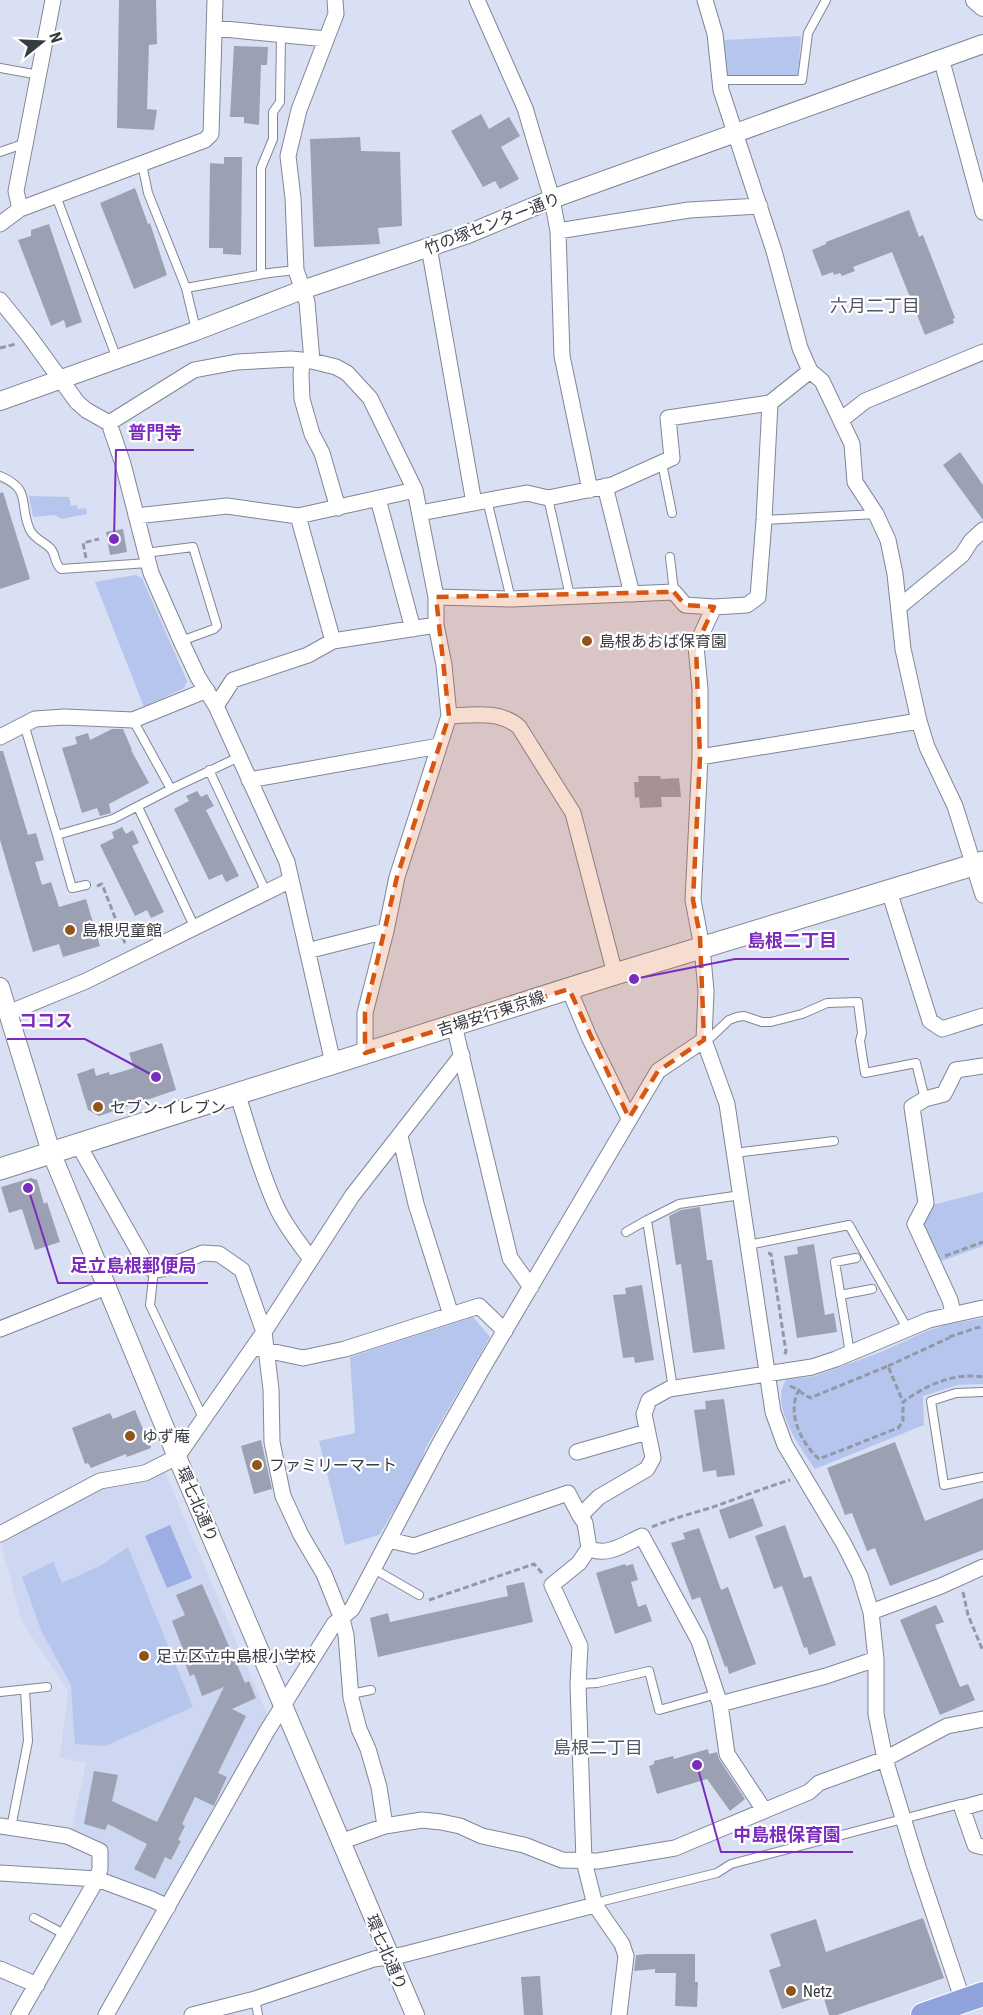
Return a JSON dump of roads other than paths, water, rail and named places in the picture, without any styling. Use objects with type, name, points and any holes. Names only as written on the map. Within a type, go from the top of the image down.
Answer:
[{"type":"highway","points":[[923,2015],[973,1998]]},
{"type":"main road","name":"吉場安行東京線","points":[[0,1169],[615,974],[978,863]]},
{"type":"street","points":[[20,209],[16,191],[53,0]]},
{"type":"street","points":[[0,224],[20,209],[205,140],[211,134],[214,0]]},
{"type":"street","points":[[335,0],[336,14],[299,110],[288,156],[293,198],[296,270],[307,302],[307,360],[302,399],[312,434],[322,453],[338,508]]},
{"type":"street","points":[[477,0],[525,108],[552,199],[558,231],[562,356],[598,488],[632,594]]},
{"type":"street","points":[[705,0],[715,34],[720,80],[774,251],[800,348],[810,371],[822,381],[841,420],[852,444],[855,482],[876,514],[888,540],[895,574],[903,649],[919,721],[927,747],[955,806],[978,863],[983,895]]},
{"type":"street","points":[[975,0],[983,7]]},
{"type":"street","points":[[214,28],[326,39]]},
{"type":"street","name":"竹の塚センター通り","points":[[0,401],[196,331],[302,290],[468,234],[552,199],[983,44]]},
{"type":"street","points":[[941,58],[983,212]]},
{"type":"street","points":[[558,231],[689,210],[760,206]]},
{"type":"street","points":[[429,247],[480,502]]},
{"type":"street","points":[[0,301],[29,336],[77,402],[109,423],[123,464],[146,558],[181,641],[198,677],[216,706],[287,862],[333,1063]]},
{"type":"street","points":[[841,420],[866,401],[983,352]]},
{"type":"street","points":[[109,423],[194,370],[237,362],[307,360],[336,367],[347,373],[370,398],[415,490],[436,597],[436,625],[444,665],[449,716],[397,877],[365,1013],[365,1053]]},
{"type":"street","points":[[420,513],[527,493],[548,498],[598,488],[672,458],[668,418],[770,403],[810,371]]},
{"type":"street","points":[[436,597],[511,598],[674,592],[685,605],[714,607],[747,605],[758,597],[770,403]]},
{"type":"street","points":[[136,516],[227,506],[298,516],[415,490]]},
{"type":"street","points":[[378,499],[412,629]]},
{"type":"street","points":[[298,516],[333,641]]},
{"type":"street","points":[[899,608],[962,555],[970,541],[983,530]]},
{"type":"street","points":[[714,607],[696,646],[700,689],[700,758],[693,900],[702,947],[706,991],[704,1040],[727,1104],[748,1245],[773,1367],[773,1412],[785,1445],[860,1576],[871,1611],[876,1659],[876,1714],[885,1759],[902,1820],[973,1998]]},
{"type":"street","points":[[216,706],[233,680],[308,655],[333,641],[436,625]]},
{"type":"street","points":[[0,737],[35,719],[64,717],[133,720],[207,690]]},
{"type":"street","points":[[449,716],[490,714],[513,721],[519,727],[573,813],[615,974]]},
{"type":"street","points":[[700,758],[919,721]]},
{"type":"street","points":[[249,780],[439,746]]},
{"type":"street","points":[[6,1019],[291,880]]},
{"type":"street","points":[[889,891],[930,1020],[942,1029],[983,1016]]},
{"type":"street","points":[[307,951],[386,931]]},
{"type":"street","name":"環七北通り","points":[[0,987],[6,1019],[51,1152],[177,1457],[415,2015]]},
{"type":"street","points":[[569,989],[589,1037],[629,1118]]},
{"type":"street","points":[[454,1025],[510,1258],[531,1287]]},
{"type":"street","points":[[106,2015],[214,1827],[240,1776],[334,1624],[352,1609],[440,1443],[629,1118],[658,1071],[704,1040]]},
{"type":"street","points":[[0,1534],[99,1480],[145,1473],[177,1457],[260,1349],[264,1332],[352,1196],[462,1055]]},
{"type":"street","points":[[953,1313],[950,1300],[915,1224],[926,1203],[912,1107],[926,1099],[944,1094],[956,1070],[983,1066]]},
{"type":"street","points":[[237,1093],[268,1188],[296,1240],[311,1259]]},
{"type":"street","points":[[399,1136],[416,1204],[451,1315]]},
{"type":"street","points":[[78,1144],[147,1266],[154,1270],[162,1269],[203,1253],[219,1254],[242,1270],[264,1332]]},
{"type":"street","points":[[0,1329],[106,1287]]},
{"type":"street","points":[[260,1349],[303,1358],[345,1350],[479,1306],[506,1331]]},
{"type":"street","points":[[580,1516],[599,1497],[647,1469],[652,1458],[644,1414],[649,1400],[673,1389],[773,1367],[812,1366],[850,1353],[907,1328],[953,1313],[983,1308]]},
{"type":"street","points":[[260,1349],[272,1389],[272,1442],[284,1496],[301,1535],[324,1574],[342,1619],[346,1635],[351,1694],[359,1729],[368,1749],[379,1787],[385,1826]]},
{"type":"street","points":[[577,1452],[647,1432]]},
{"type":"street","points":[[389,1540],[414,1546],[568,1493],[585,1523],[589,1548],[579,1563],[552,1585],[580,1646],[578,1684],[584,1861],[596,1905],[622,1944],[626,1956],[619,2015]]},
{"type":"street","points":[[589,1548],[597,1553],[606,1552],[642,1536],[699,1641],[718,1699],[727,1754],[764,1810]]},
{"type":"street","points":[[871,1611],[958,1579],[983,1567]]},
{"type":"street","points":[[718,1699],[826,1676],[876,1659]]},
{"type":"street","points":[[340,1842],[385,1826],[422,1820],[460,1826],[482,1836],[524,1845],[562,1860],[598,1862],[675,1848],[809,1792],[819,1783],[885,1759],[947,1726],[983,1719]]},
{"type":"street","points":[[983,1802],[962,1808],[975,1845],[983,1847]]},
{"type":"street","points":[[6,1827],[67,1836],[100,1851],[100,1869],[97,1879],[19,2015]]},
{"type":"street","points":[[0,1873],[97,1879],[168,1907]]},
{"type":"street","points":[[192,2015],[255,1999],[374,1959],[402,1955],[596,1905]]},
{"type":"street","points":[[0,1969],[37,1985]]},
{"type":"lane","points":[[720,80],[802,80],[808,33],[826,0]]},
{"type":"lane","points":[[261,274],[261,168],[273,139],[273,112],[280,102],[281,34]]},
{"type":"lane","points":[[0,68],[39,75]]},
{"type":"lane","points":[[0,152],[26,143]]},
{"type":"lane","points":[[142,164],[148,193],[186,288],[196,331]]},
{"type":"lane","points":[[56,196],[117,359]]},
{"type":"lane","points":[[186,288],[296,270]]},
{"type":"lane","points":[[662,463],[672,513]]},
{"type":"lane","points":[[0,476],[13,481],[22,494],[30,530],[35,538],[51,549],[56,565],[61,569],[88,568],[193,547],[217,626],[181,641]]},
{"type":"lane","points":[[548,498],[570,596]]},
{"type":"lane","points":[[480,502],[511,598]]},
{"type":"lane","points":[[764,520],[876,514]]},
{"type":"lane","points":[[670,557],[674,592]]},
{"type":"lane","points":[[133,720],[171,789]]},
{"type":"lane","points":[[24,724],[72,888],[86,885]]},
{"type":"lane","points":[[57,836],[113,819],[239,757]]},
{"type":"lane","points":[[209,770],[266,892]]},
{"type":"lane","points":[[138,807],[195,928]]},
{"type":"lane","points":[[704,1040],[711,1037],[729,1020],[737,1017],[744,1016],[762,1022],[771,1022],[802,1014],[827,1003],[858,1002],[862,1033],[860,1041],[865,1073],[916,1063],[926,1099]]},
{"type":"lane","points":[[735,1153],[834,1141]]},
{"type":"lane","points":[[626,1232],[679,1204],[741,1196]]},
{"type":"lane","points":[[647,1220],[673,1389]]},
{"type":"lane","points":[[748,1245],[849,1225],[907,1328]]},
{"type":"lane","points":[[850,1353],[835,1262],[856,1258]]},
{"type":"lane","points":[[154,1270],[150,1305],[204,1419]]},
{"type":"lane","points":[[840,1295],[872,1289]]},
{"type":"lane","points":[[983,1392],[956,1393],[931,1401],[944,1485],[983,1477]]},
{"type":"lane","points":[[374,1569],[419,1595]]},
{"type":"lane","points":[[578,1684],[597,1683],[649,1671],[659,1710],[718,1699]]},
{"type":"lane","points":[[0,1692],[47,1687]]},
{"type":"lane","points":[[6,1827],[28,1742],[25,1690]]},
{"type":"lane","points":[[351,1694],[371,1690]]},
{"type":"lane","points":[[596,1905],[603,1901],[717,1873],[731,1864],[960,1804],[962,1808]]},
{"type":"lane","points":[[34,1918],[66,1935]]},
{"type":"lane","points":[[255,1999],[258,2015]]},
{"type":"place","name":"普門寺","points":[[114,539]]},
{"type":"place","name":"島根あおば保育園","points":[[587,641]]},
{"type":"place","name":"島根児童館","points":[[70,930]]},
{"type":"place","name":"島根二丁目","points":[[634,979]]},
{"type":"place","name":"ココス","points":[[156,1077]]},
{"type":"place","name":"セブン-イレブン","points":[[98,1107]]},
{"type":"place","name":"足立島根郵便局","points":[[28,1188]]},
{"type":"place","name":"ゆず庵","points":[[130,1436]]},
{"type":"place","name":"ファミリーマート","points":[[257,1465]]},
{"type":"place","name":"足立区立中島根小学校","points":[[144,1656]]},
{"type":"place","name":"中島根保育園","points":[[697,1765]]},
{"type":"place","name":"Netz","points":[[791,1991]]},
{"type":"district","name":"六月二丁目","points":[[875,306]]},
{"type":"district","name":"島根二丁目","points":[[598,1748]]}]
